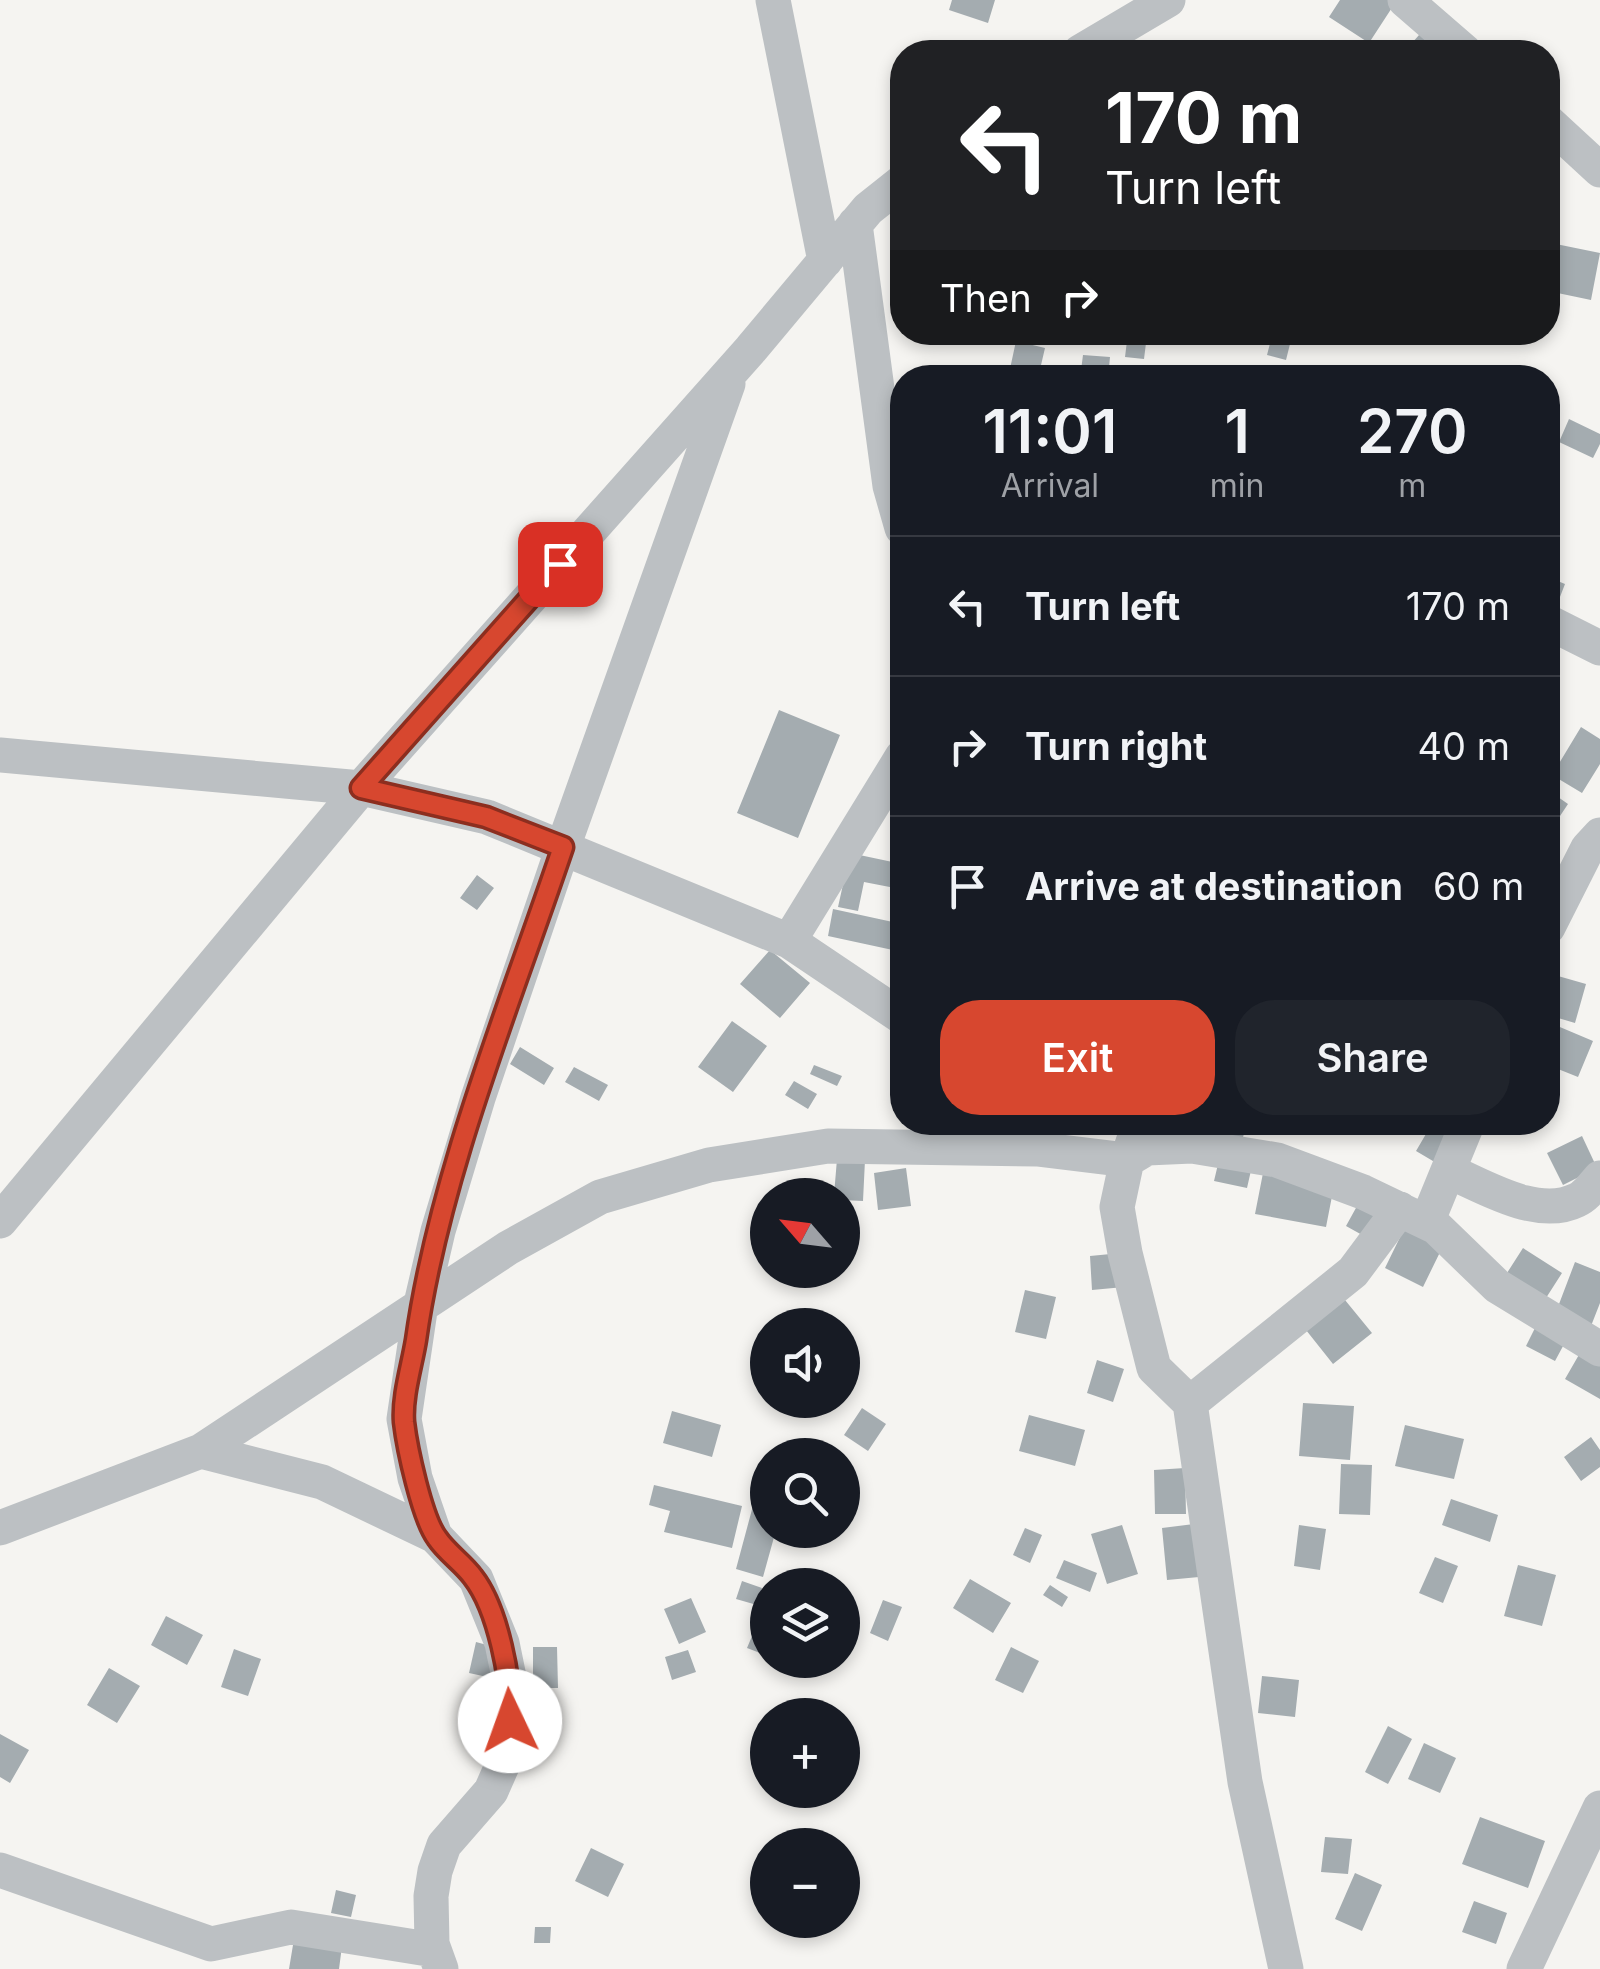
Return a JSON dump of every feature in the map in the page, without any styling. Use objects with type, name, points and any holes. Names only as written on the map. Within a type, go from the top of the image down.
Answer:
[{"type":"street","points":[[772,0],[825,260]]},
{"type":"street","points":[[1100,40],[1168,0]]},
{"type":"street","points":[[1405,0],[1452,40]]},
{"type":"street","points":[[1560,133],[1600,170]]},
{"type":"street","points":[[0,1221],[361,788],[868,210],[890,192]]},
{"type":"street","points":[[856,224],[890,486]]},
{"type":"street","points":[[435,1536],[416,1478],[404,1419],[421,1304],[438,1232],[478,1098],[563,847],[734,367]]},
{"type":"street","points":[[1560,628],[1600,648]]},
{"type":"street","points":[[0,756],[361,788],[486,817],[789,941],[890,1010]]},
{"type":"street","points":[[789,941],[890,777]]},
{"type":"street","points":[[1560,903],[1588,848],[1600,835]]},
{"type":"street","points":[[1024,1135],[1037,1149]]},
{"type":"street","points":[[1136,1135],[1117,1207],[1134,1299],[1154,1368],[1190,1403],[1246,1782],[1286,1969]]},
{"type":"street","points":[[1190,1403],[1353,1272],[1414,1215],[1448,1170],[1463,1135]]},
{"type":"street","points":[[0,1528],[201,1451],[508,1248],[600,1197],[709,1165],[828,1146],[1037,1149],[1128,1160],[1148,1148],[1192,1146],[1277,1160],[1414,1215],[1497,1286],[1600,1349]]},
{"type":"street","points":[[1448,1170],[1526,1202],[1558,1206],[1580,1199],[1600,1178]]},
{"type":"street","points":[[0,1870],[211,1944],[291,1927],[437,1959],[431,1896],[435,1871],[444,1845],[491,1791],[509,1750],[512,1692],[502,1643],[476,1579],[435,1536],[322,1482],[201,1451]]},
{"type":"street","points":[[1524,1969],[1600,1808]]},
{"type":"building","points":[[952,0],[995,0],[988,23],[949,10]]},
{"type":"building","points":[[1340,0],[1397,0],[1371,40],[1364,40],[1329,17]]},
{"type":"building","points":[[1427,26],[1443,40],[1415,40]]},
{"type":"building","points":[[1560,245],[1600,253],[1591,300],[1560,294]]},
{"type":"building","points":[[1015,345],[1045,348],[1041,365],[1011,365]]},
{"type":"building","points":[[1126,345],[1146,345],[1144,359],[1125,357]]},
{"type":"building","points":[[1270,345],[1290,345],[1286,360],[1267,355]]},
{"type":"building","points":[[1083,355],[1110,357],[1109,365],[1082,365]]},
{"type":"building","points":[[1569,419],[1600,434],[1593,458],[1560,440]]},
{"type":"building","points":[[779,710],[840,735],[798,838],[737,813]]},
{"type":"building","points":[[1581,727],[1600,739],[1600,764],[1582,793],[1560,780],[1560,762]]},
{"type":"building","points":[[1560,798],[1568,804],[1560,816]]},
{"type":"building","points":[[850,853],[890,861],[890,887],[864,882],[858,911],[838,907]]},
{"type":"building","points":[[477,875],[494,888],[477,910],[460,898]]},
{"type":"building","points":[[833,909],[890,921],[890,949],[828,936]]},
{"type":"building","points":[[770,950],[810,983],[780,1018],[740,984]]},
{"type":"building","points":[[1560,977],[1586,984],[1575,1023],[1560,1019]]},
{"type":"building","points":[[732,1021],[767,1046],[733,1092],[698,1067]]},
{"type":"building","points":[[1560,1027],[1593,1041],[1578,1077],[1560,1070]]},
{"type":"building","points":[[520,1047],[554,1068],[544,1085],[510,1064]]},
{"type":"building","points":[[814,1065],[842,1076],[837,1086],[810,1074]]},
{"type":"building","points":[[574,1067],[608,1085],[599,1101],[565,1082]]},
{"type":"building","points":[[794,1081],[817,1094],[808,1109],[785,1095]]},
{"type":"building","points":[[1217,1135],[1244,1135],[1242,1141]]},
{"type":"building","points":[[1425,1135],[1455,1135],[1438,1164],[1416,1151]]},
{"type":"building","points":[[1582,1136],[1597,1168],[1563,1185],[1547,1153]]},
{"type":"building","points":[[837,1159],[865,1160],[863,1201],[860,1178],[835,1178]]},
{"type":"building","points":[[1219,1160],[1252,1166],[1247,1188],[1214,1181]]},
{"type":"building","points":[[906,1168],[911,1206],[878,1210],[874,1173]]},
{"type":"building","points":[[1263,1173],[1334,1186],[1326,1227],[1255,1214]]},
{"type":"building","points":[[1362,1197],[1388,1211],[1373,1241],[1346,1226]]},
{"type":"building","points":[[1405,1227],[1443,1246],[1423,1287],[1385,1268]]},
{"type":"building","points":[[1523,1248],[1562,1273],[1546,1298],[1507,1273]]},
{"type":"building","points":[[1121,1253],[1124,1287],[1092,1290],[1090,1256]]},
{"type":"building","points":[[1575,1262],[1600,1272],[1600,1303],[1591,1326],[1556,1312]]},
{"type":"building","points":[[1025,1290],[1056,1297],[1046,1339],[1015,1332]]},
{"type":"building","points":[[1345,1300],[1372,1333],[1333,1364],[1306,1330]]},
{"type":"building","points":[[1539,1320],[1569,1335],[1555,1361],[1526,1346]]},
{"type":"building","points":[[1584,1346],[1600,1355],[1600,1399],[1565,1379]]},
{"type":"building","points":[[1097,1360],[1124,1369],[1113,1402],[1087,1393]]},
{"type":"building","points":[[1303,1403],[1354,1406],[1350,1460],[1299,1456]]},
{"type":"building","points":[[862,1408],[886,1424],[868,1451],[860,1446],[860,1438],[844,1435],[855,1418],[860,1418]]},
{"type":"building","points":[[672,1411],[721,1425],[712,1457],[663,1443]]},
{"type":"building","points":[[1029,1415],[1085,1430],[1075,1466],[1019,1451]]},
{"type":"building","points":[[1405,1425],[1464,1439],[1454,1479],[1395,1466]]},
{"type":"building","points":[[1591,1437],[1600,1450],[1600,1467],[1581,1481],[1564,1457]]},
{"type":"building","points":[[1341,1464],[1372,1465],[1370,1515],[1339,1514]]},
{"type":"building","points":[[1185,1468],[1186,1514],[1155,1514],[1154,1470]]},
{"type":"building","points":[[654,1485],[742,1506],[732,1548],[664,1532],[670,1511],[649,1505]]},
{"type":"building","points":[[1451,1499],[1498,1515],[1490,1542],[1442,1525]]},
{"type":"building","points":[[750,1517],[750,1548],[771,1548],[765,1568],[750,1568],[750,1573],[736,1569]]},
{"type":"building","points":[[1194,1524],[1199,1577],[1167,1580],[1162,1528]]},
{"type":"building","points":[[1122,1525],[1138,1574],[1107,1584],[1091,1534]]},
{"type":"building","points":[[1299,1525],[1326,1529],[1320,1570],[1294,1566]]},
{"type":"building","points":[[1025,1528],[1042,1535],[1030,1563],[1013,1555]]},
{"type":"building","points":[[1435,1557],[1458,1566],[1443,1603],[1419,1593]]},
{"type":"building","points":[[1064,1560],[1097,1573],[1090,1592],[1056,1578]]},
{"type":"building","points":[[1518,1565],[1556,1575],[1542,1626],[1504,1616]]},
{"type":"building","points":[[970,1579],[1011,1603],[993,1633],[953,1608]]},
{"type":"building","points":[[742,1581],[750,1584],[750,1603],[736,1599]]},
{"type":"building","points":[[1050,1585],[1068,1597],[1062,1607],[1043,1595]]},
{"type":"building","points":[[691,1598],[706,1632],[679,1644],[664,1609]]},
{"type":"building","points":[[883,1600],[902,1607],[888,1641],[870,1633]]},
{"type":"building","points":[[166,1616],[203,1635],[187,1665],[151,1645]]},
{"type":"building","points":[[476,1642],[498,1648],[492,1678],[469,1673]]},
{"type":"building","points":[[533,1647],[557,1647],[558,1688],[533,1688]]},
{"type":"building","points":[[1011,1647],[1039,1661],[1023,1693],[995,1680]]},
{"type":"building","points":[[234,1649],[261,1659],[248,1696],[221,1687]]},
{"type":"building","points":[[688,1650],[696,1672],[672,1680],[665,1657]]},
{"type":"building","points":[[109,1668],[140,1686],[117,1723],[87,1705]]},
{"type":"building","points":[[1262,1676],[1299,1680],[1295,1717],[1258,1713]]},
{"type":"building","points":[[1388,1726],[1412,1739],[1388,1784],[1365,1772]]},
{"type":"building","points":[[0,1734],[29,1750],[10,1783],[0,1777]]},
{"type":"building","points":[[1424,1743],[1456,1758],[1440,1793],[1408,1779]]},
{"type":"building","points":[[1480,1817],[1545,1841],[1528,1888],[1462,1864]]},
{"type":"building","points":[[1325,1837],[1352,1839],[1348,1874],[1321,1872]]},
{"type":"building","points":[[591,1848],[624,1864],[608,1897],[575,1881]]},
{"type":"building","points":[[1355,1873],[1382,1885],[1362,1931],[1335,1919]]},
{"type":"building","points":[[336,1890],[356,1895],[351,1917],[331,1913]]},
{"type":"building","points":[[1474,1901],[1507,1913],[1496,1944],[1462,1932]]},
{"type":"building","points":[[535,1927],[551,1927],[550,1943],[534,1943]]},
{"type":"building","points":[[294,1939],[342,1946],[339,1969],[289,1969]]},
{"type":"route","points":[[510,1721],[512,1692],[502,1643],[476,1579],[435,1536],[416,1478],[404,1419],[421,1304],[438,1232],[478,1098],[563,847],[486,817],[361,788],[560,564]]}]
